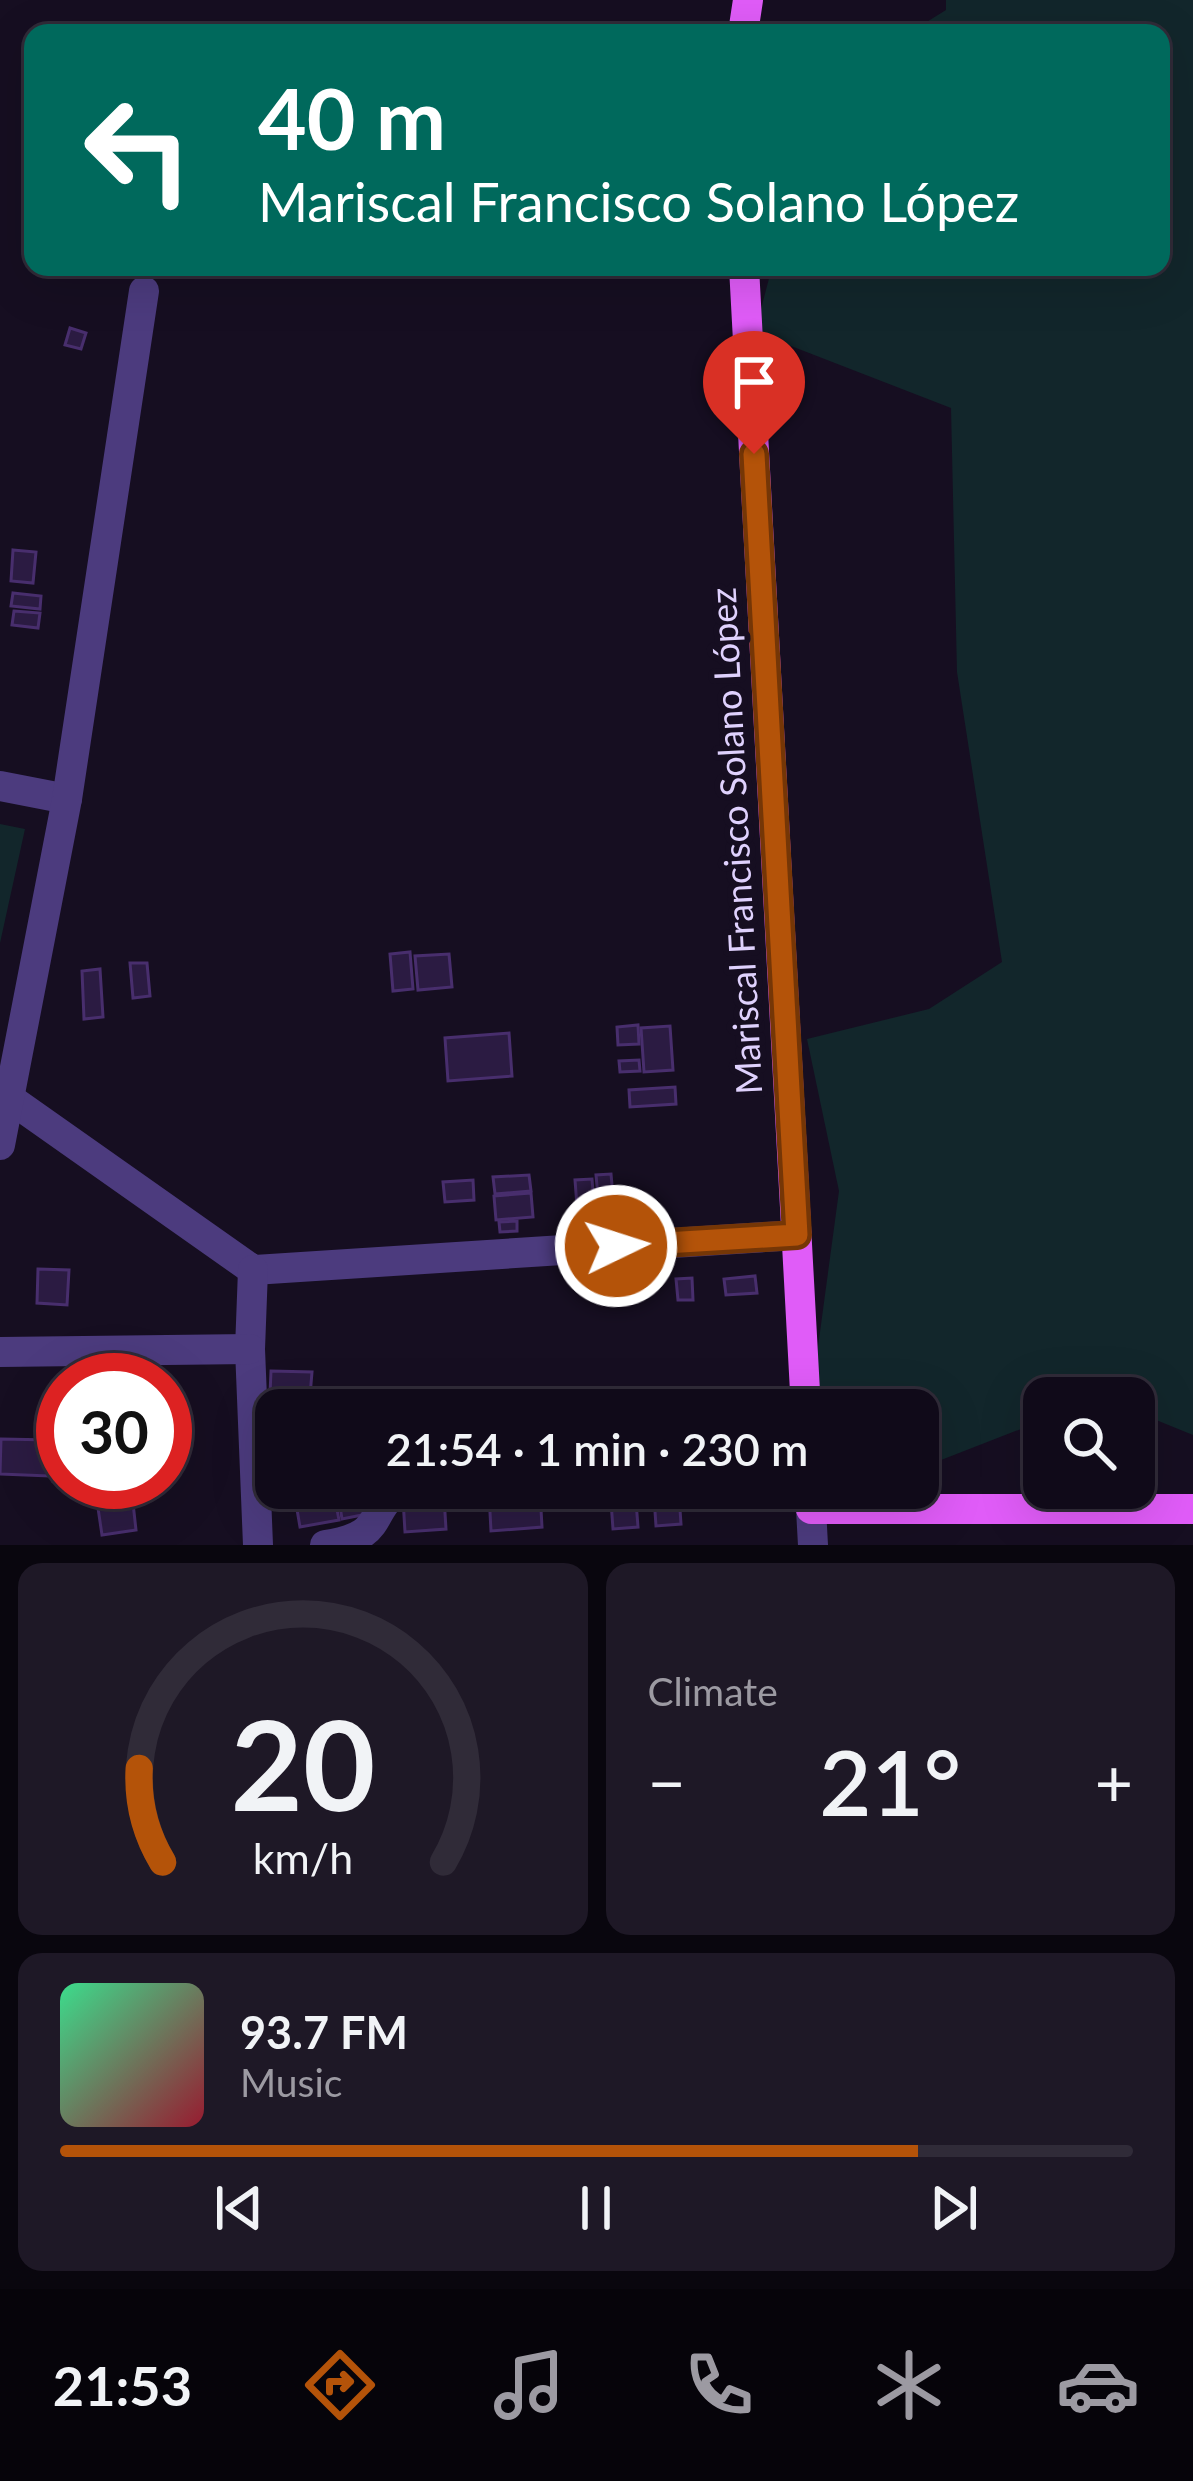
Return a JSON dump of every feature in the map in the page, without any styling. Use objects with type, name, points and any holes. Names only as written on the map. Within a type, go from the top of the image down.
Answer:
[{"type":"main road","name":"Mariscal Francisco Solano López","points":[[744,276],[805,1389]]},
{"type":"main road","points":[[939,1502],[1193,1509]]},
{"type":"street","points":[[0,1145],[67,799],[144,291]]},
{"type":"street","points":[[0,786],[67,799]]},
{"type":"street","points":[[9,1097],[253,1270],[797,1235]]},
{"type":"street","points":[[253,1270],[250,1349],[258,1545]]},
{"type":"street","points":[[0,1352],[250,1349]]},
{"type":"street","points":[[325,1545],[366,1533],[382,1509]]},
{"type":"street","points":[[811,1509],[813,1545]]},
{"type":"green space","points":[[946,0],[1193,0],[1193,1435],[1155,1420],[1155,1377],[1023,1377],[1023,1428],[939,1461],[939,1389],[816,1389],[813,1384],[839,1191],[807,1039],[929,1009],[1002,962],[957,672],[951,408],[755,332],[770,276],[1170,276],[1170,24],[923,24],[946,10]]},
{"type":"green space","points":[[0,824],[25,829],[0,943]]},
{"type":"building","points":[[70,328],[86,333],[81,349],[65,345]]},
{"type":"building","points":[[13,550],[36,552],[33,583],[11,581]]},
{"type":"building","points":[[13,593],[41,596],[40,609],[11,606]]},
{"type":"building","points":[[14,611],[40,613],[38,628],[12,625]]},
{"type":"building","points":[[410,952],[413,989],[393,991],[390,954]]},
{"type":"building","points":[[449,954],[452,987],[418,990],[415,956]]},
{"type":"building","points":[[130,963],[147,963],[150,996],[133,998]]},
{"type":"building","points":[[100,969],[103,1017],[84,1019],[82,971]]},
{"type":"building","points":[[638,1025],[639,1044],[618,1045],[617,1027]]},
{"type":"building","points":[[670,1026],[673,1070],[644,1072],[641,1028]]},
{"type":"building","points":[[509,1033],[512,1076],[448,1081],[445,1038]]},
{"type":"building","points":[[639,1060],[640,1071],[620,1072],[619,1061]]},
{"type":"building","points":[[675,1087],[676,1104],[630,1107],[629,1090]]},
{"type":"building","points":[[611,1174],[614,1207],[599,1208],[596,1175]]},
{"type":"building","points":[[529,1175],[531,1191],[495,1194],[493,1177]]},
{"type":"building","points":[[592,1179],[594,1204],[577,1206],[575,1180]]},
{"type":"building","points":[[473,1180],[474,1200],[445,1202],[443,1182]]},
{"type":"building","points":[[531,1193],[533,1217],[496,1220],[494,1196]]},
{"type":"building","points":[[517,1221],[517,1231],[500,1232],[499,1222]]},
{"type":"building","points":[[38,1269],[69,1270],[67,1305],[37,1303]]},
{"type":"building","points":[[755,1276],[757,1293],[726,1295],[724,1279]]},
{"type":"building","points":[[692,1278],[693,1300],[678,1300],[676,1279]]},
{"type":"building","points":[[271,1371],[312,1372],[311,1389],[270,1389]]},
{"type":"building","points":[[1,1439],[36,1440],[36,1475],[0,1474]]},
{"type":"building","points":[[98,1509],[134,1509],[136,1530],[102,1535]]},
{"type":"building","points":[[297,1509],[337,1509],[339,1520],[300,1527]]},
{"type":"building","points":[[340,1509],[371,1509],[372,1513],[342,1519]]},
{"type":"building","points":[[404,1509],[445,1509],[446,1529],[405,1532]]},
{"type":"building","points":[[490,1509],[541,1509],[542,1527],[491,1531]]},
{"type":"building","points":[[612,1509],[637,1509],[638,1527],[613,1529]]},
{"type":"building","points":[[655,1509],[680,1509],[681,1524],[656,1526]]},
{"type":"route","points":[[616,1246],[797,1235],[754,454]]}]
